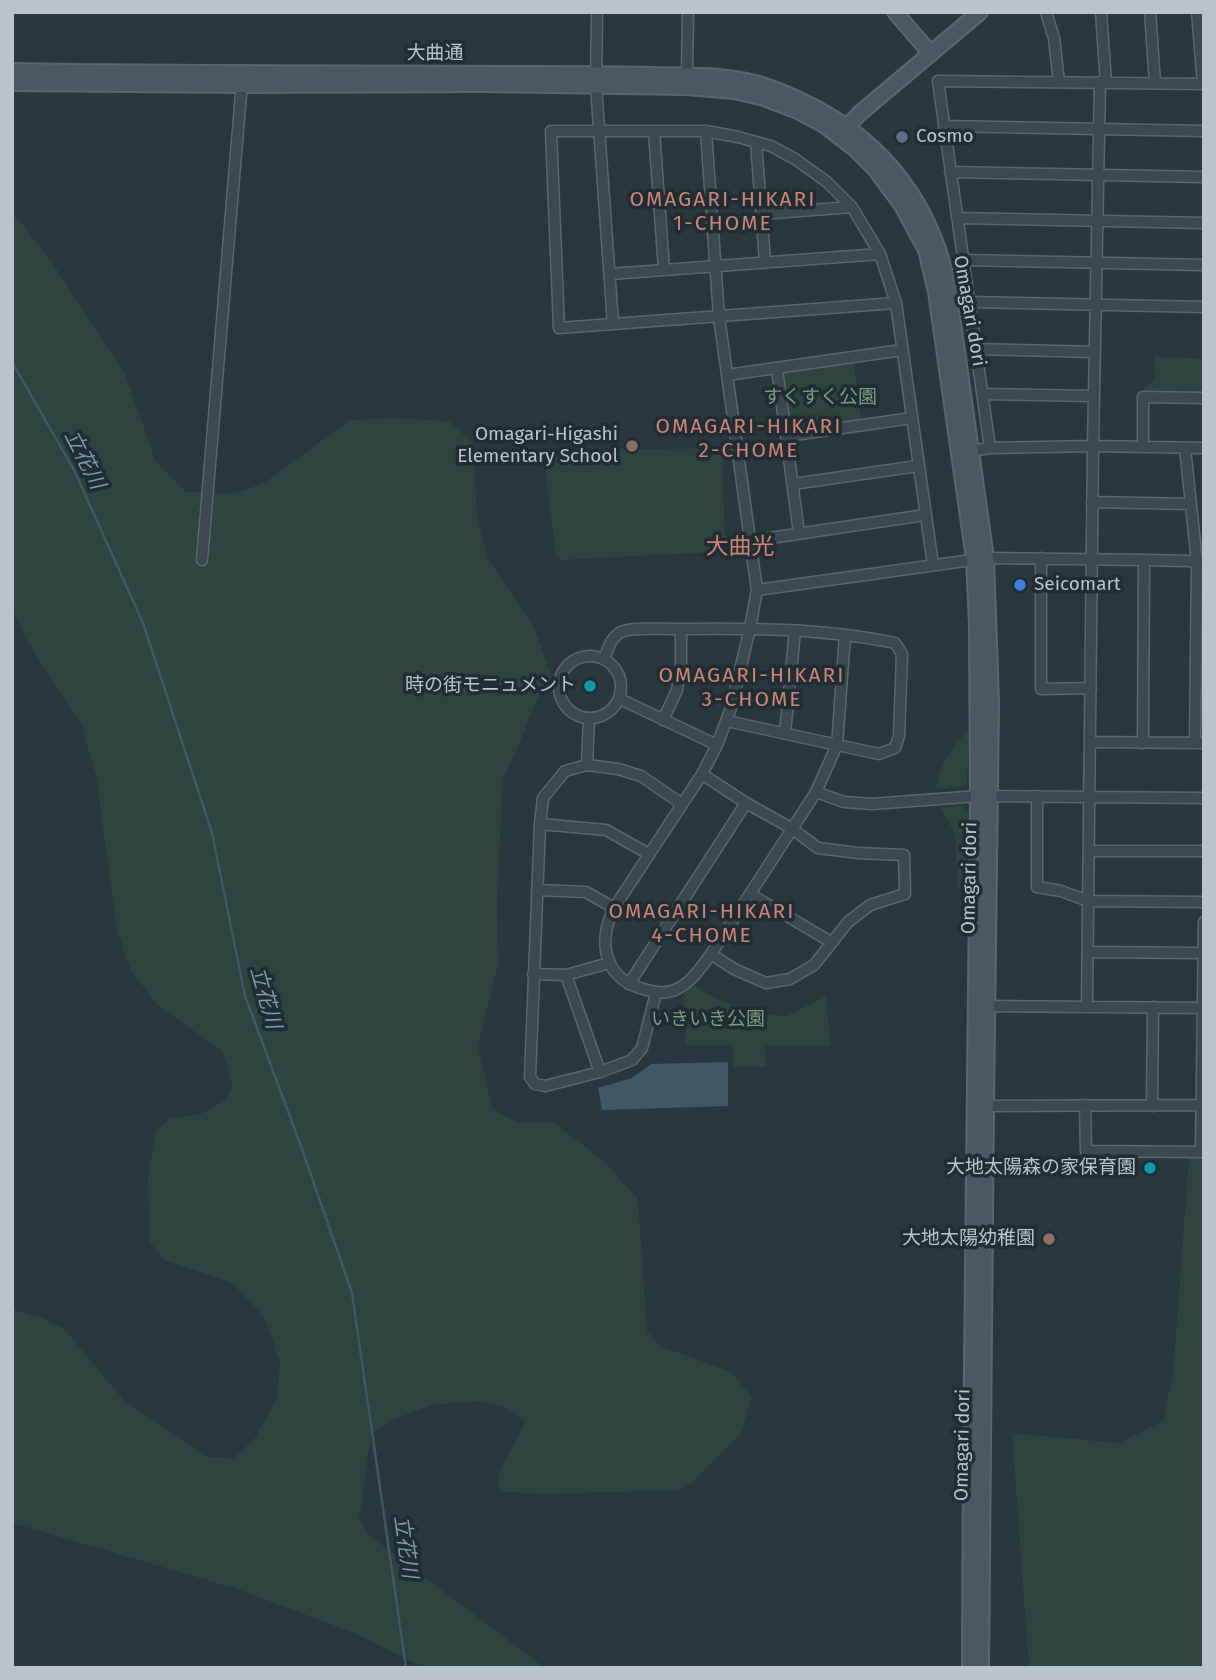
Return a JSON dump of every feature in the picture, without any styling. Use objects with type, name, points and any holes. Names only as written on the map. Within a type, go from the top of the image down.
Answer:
[{"type":"street","points":[[597,12],[598,130],[613,324]]},
{"type":"street","points":[[687,75],[688,12]]},
{"type":"street","points":[[895,12],[931,54]]},
{"type":"street","points":[[843,131],[979,12]]},
{"type":"street","points":[[1046,12],[1054,38],[1059,82]]},
{"type":"street","points":[[1087,1006],[1093,396],[1103,82],[1101,12]]},
{"type":"street","points":[[1150,12],[1155,82]]},
{"type":"street","points":[[990,448],[938,81],[1203,84],[1201,27],[1197,12]]},
{"type":"street","name":"大曲通","points":[[12,71],[242,80],[484,85],[687,75],[737,79],[767,87],[806,103],[843,131]]},
{"type":"street","points":[[202,560],[242,80]]},
{"type":"street","name":"大曲通","points":[[12,83],[242,80]]},
{"type":"street","name":"大曲通","points":[[596,80],[735,91],[764,98],[843,131]]},
{"type":"street","points":[[944,126],[1204,131]]},
{"type":"street","points":[[896,303],[559,328],[551,131],[706,131],[757,142],[795,159],[827,182],[852,207],[880,254],[896,303],[933,565]]},
{"type":"street","points":[[654,131],[664,270]]},
{"type":"street","points":[[706,131],[719,317],[757,590],[727,721],[717,745],[702,774],[609,918],[605,935],[609,963],[629,984],[656,993],[676,990],[691,979],[711,954],[816,792],[837,745],[845,636]]},
{"type":"street","name":"Omagari dori","points":[[843,131],[874,148],[905,185],[936,244],[947,280],[972,451],[980,559],[977,624],[984,796],[971,1462],[970,1668]]},
{"type":"street","name":"Omagari dori","points":[[843,131],[901,204],[926,250],[940,313],[980,559]]},
{"type":"street","points":[[757,142],[765,262]]},
{"type":"street","points":[[950,172],[1204,177]]},
{"type":"street","points":[[761,214],[852,207]]},
{"type":"street","points":[[957,218],[1204,223]]},
{"type":"street","points":[[610,274],[880,254]]},
{"type":"street","points":[[963,260],[1204,265]]},
{"type":"street","points":[[970,302],[1204,307]]},
{"type":"street","points":[[975,349],[1095,352]]},
{"type":"street","points":[[727,375],[902,350]]},
{"type":"street","points":[[777,369],[799,533]]},
{"type":"street","points":[[982,394],[1093,396]]},
{"type":"street","points":[[1143,447],[1143,397],[1204,398]]},
{"type":"street","points":[[787,436],[912,418]]},
{"type":"street","points":[[972,451],[990,448],[1093,446],[1204,448]]},
{"type":"street","points":[[1090,742],[1200,743],[1201,562],[1185,448]]},
{"type":"street","points":[[793,484],[918,466]]},
{"type":"street","points":[[1092,502],[1192,504]]},
{"type":"street","points":[[750,541],[925,515]]},
{"type":"street","points":[[1041,558],[1041,689],[1090,688]]},
{"type":"street","points":[[757,590],[980,559],[1201,562]]},
{"type":"street","points":[[1143,743],[1144,560]]},
{"type":"street","points":[[604,659],[613,638],[622,631],[681,629],[750,628],[845,636],[895,643],[902,654],[899,736],[895,748],[879,754],[727,721]]},
{"type":"street","points":[[663,720],[677,690],[681,664],[681,629]]},
{"type":"street","points":[[785,733],[794,631]]},
{"type":"street","points":[[584,656],[604,659],[618,672],[622,690],[620,699],[607,714],[598,718],[579,716],[564,704],[559,684],[562,674],[567,666],[584,656]]},
{"type":"street","points":[[620,699],[717,745]]},
{"type":"street","points":[[587,765],[589,718]]},
{"type":"street","points":[[656,993],[642,1048],[632,1060],[545,1087],[535,1084],[530,1077],[543,798],[565,771],[587,765],[618,769],[641,776],[682,804]]},
{"type":"street","points":[[702,774],[791,828],[818,848],[904,855],[905,894],[870,905],[848,922],[814,965],[790,979],[766,983],[734,969],[711,954]]},
{"type":"street","points":[[816,792],[844,802],[872,804],[984,796],[1204,798]]},
{"type":"street","points":[[1037,796],[1038,887],[1061,891],[1088,901],[1204,902]]},
{"type":"street","points":[[629,984],[746,803]]},
{"type":"street","points":[[540,824],[606,830],[649,854]]},
{"type":"street","points":[[1089,851],[1204,851]]},
{"type":"street","points":[[537,890],[586,892],[614,908]]},
{"type":"street","points":[[750,894],[831,942]]},
{"type":"street","points":[[1085,1105],[1086,1151],[1201,1152],[1204,922]]},
{"type":"street","points":[[1088,952],[1203,953]]},
{"type":"street","points":[[533,974],[566,975],[609,963]]},
{"type":"street","points":[[566,975],[600,1072]]},
{"type":"street","points":[[982,1006],[1203,1008]]},
{"type":"street","points":[[1152,1106],[1153,1007]]},
{"type":"street","points":[[980,1106],[1203,1105]]},
{"type":"street","name":"Omagari dori","points":[[980,1106],[981,1668]]},
{"type":"green space","points":[[12,211],[54,265],[125,374],[156,462],[186,492],[236,493],[264,483],[350,420],[395,418],[449,421],[473,443],[477,516],[488,559],[534,627],[552,678],[535,702],[503,780],[497,900],[498,966],[478,1045],[492,1109],[517,1122],[553,1122],[604,1161],[638,1199],[647,1331],[660,1346],[730,1371],[752,1397],[741,1434],[692,1483],[679,1490],[549,1494],[505,1492],[498,1486],[499,1472],[526,1421],[504,1407],[481,1401],[432,1405],[392,1420],[372,1434],[359,1518],[369,1535],[545,1668],[419,1668],[418,1665],[359,1635],[234,1588],[12,1523],[12,1309],[45,1319],[64,1329],[125,1401],[205,1456],[233,1459],[255,1438],[277,1398],[280,1362],[265,1318],[232,1283],[165,1261],[149,1241],[148,1176],[156,1131],[170,1118],[200,1114],[226,1100],[233,1085],[222,1051],[157,1005],[130,969],[117,929],[96,776],[81,724],[25,638],[12,608]]},
{"type":"green space","points":[[1154,356],[1204,359],[1204,397],[1139,394],[1155,379]]},
{"type":"green space","name":"すくすく公園","points":[[853,359],[862,425],[787,436],[777,369]]},
{"type":"green space","points":[[722,448],[725,543],[715,552],[562,560],[556,555],[543,450]]},
{"type":"green space","points":[[969,730],[967,782],[963,787],[936,789],[947,757]]},
{"type":"green space","points":[[962,806],[968,811],[966,887],[958,887],[955,834],[941,808]]},
{"type":"green space","name":"いきいき公園","points":[[693,984],[707,994],[750,1013],[786,1016],[826,996],[831,1046],[765,1046],[766,1067],[734,1067],[732,1045],[686,1045],[684,994]]},
{"type":"green space","points":[[1189,1157],[1204,1158],[1204,1668],[1029,1668],[1012,1433],[1119,1443],[1163,1421],[1173,1373]]},
{"type":"water","points":[[728,1062],[728,1106],[602,1110],[598,1088],[632,1078],[651,1064]]},
{"type":"waterway","name":"立花川","points":[[12,362],[74,470],[143,623],[212,833],[245,996],[352,1293],[406,1668]]},
{"type":"place","name":"Cosmo","points":[[902,137]]},
{"type":"place","name":"Omagari-Higashi Elementary School","points":[[632,446]]},
{"type":"place","name":"Seicomart","points":[[1020,585]]},
{"type":"place","name":"時の街モニュメント","points":[[590,686]]},
{"type":"place","name":"大地太陽森の家保育園","points":[[1150,1168]]},
{"type":"place","name":"大地太陽幼稚園","points":[[1049,1239]]},
{"type":"district","name":"OMAGARI-HIKARI 1-CHOME","points":[[723,212]]},
{"type":"district","name":"OMAGARI-HIKARI 2-CHOME","points":[[749,439]]},
{"type":"district","name":"大曲光","points":[[740,548]]},
{"type":"district","name":"OMAGARI-HIKARI 3-CHOME","points":[[752,688]]},
{"type":"district","name":"OMAGARI-HIKARI 4-CHOME","points":[[702,924]]}]
